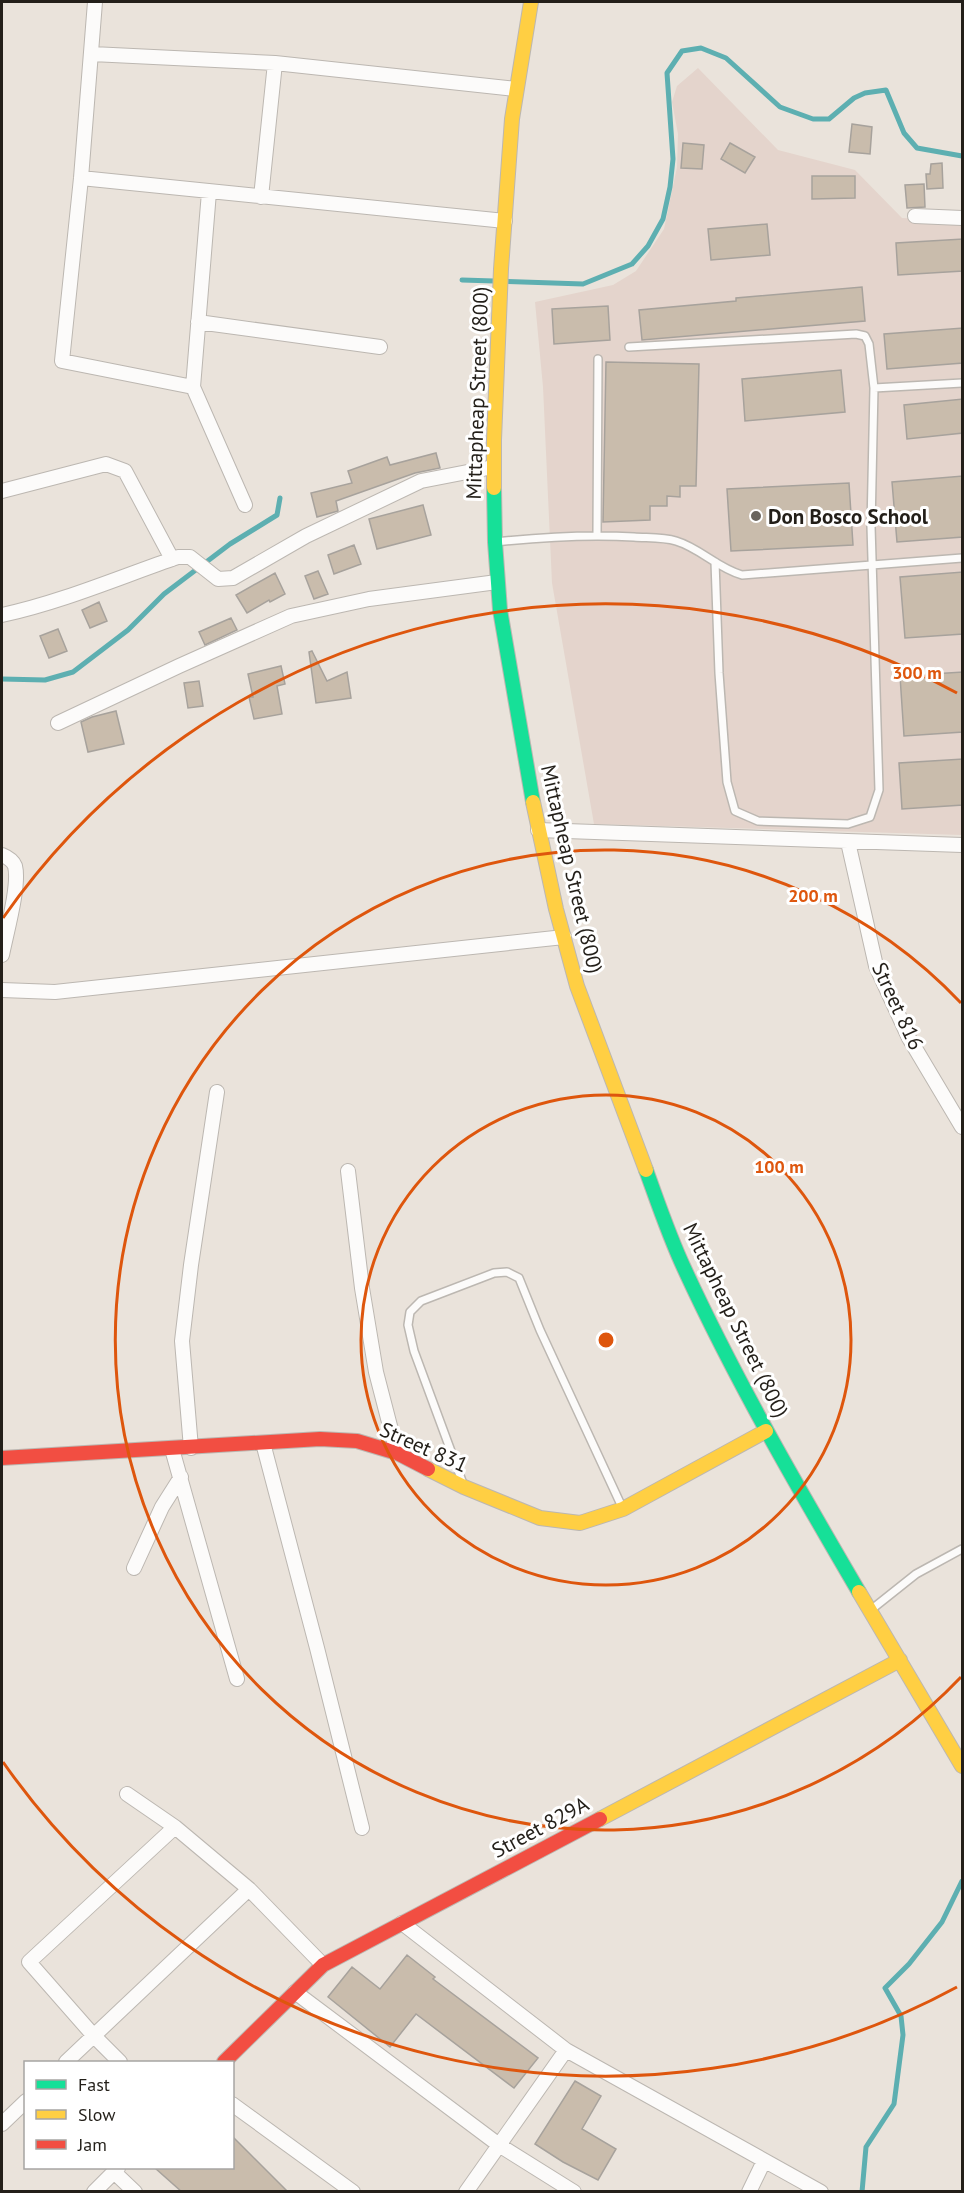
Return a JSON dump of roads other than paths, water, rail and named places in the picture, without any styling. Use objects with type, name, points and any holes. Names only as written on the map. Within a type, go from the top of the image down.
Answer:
[{"type":"main road","name":"Mittapheap Street (800)","points":[[531,2],[512,119],[501,269],[494,467],[495,542],[497,582],[538,830],[564,937],[577,986],[601,1054],[683,1266],[766,1431],[962,1764]]},
{"type":"main road","name":"Street 831","points":[[2,1458],[320,1439],[357,1441],[397,1453],[464,1487],[540,1518],[580,1523],[623,1509],[766,1431]]},
{"type":"main road","name":"Street 829A","points":[[225,2061],[323,1965],[900,1660]]},
{"type":"street","points":[[95,2],[81,178],[62,361],[193,387]]},
{"type":"street","points":[[92,54],[275,63],[516,89]]},
{"type":"street","points":[[261,197],[275,63]]},
{"type":"street","points":[[81,178],[505,221]]},
{"type":"street","points":[[209,192],[193,387],[245,505]]},
{"type":"street","points":[[915,216],[963,218]]},
{"type":"street","points":[[198,322],[380,347]]},
{"type":"street","points":[[2,491],[106,464],[125,471],[172,559]]},
{"type":"street","points":[[2,615],[76,593],[172,559],[190,556],[218,579],[233,578],[306,536],[421,481],[494,467]]},
{"type":"street","points":[[58,723],[291,616],[369,598],[497,582]]},
{"type":"street","points":[[538,830],[963,845]]},
{"type":"street","name":"Street 816","points":[[848,842],[876,966],[909,1038],[963,1127]]},
{"type":"street","points":[[2,855],[7,856],[15,865],[16,881],[2,955]]},
{"type":"street","points":[[2,990],[55,992],[564,937]]},
{"type":"street","points":[[191,1448],[182,1341],[217,1092]]},
{"type":"street","points":[[348,1171],[362,1288],[376,1372],[397,1453]]},
{"type":"street","points":[[263,1443],[362,1828]]},
{"type":"street","points":[[172,1449],[237,1679]]},
{"type":"street","points":[[134,1568],[162,1507],[181,1477]]},
{"type":"street","points":[[127,1794],[175,1827],[249,1889],[323,1965]]},
{"type":"street","points":[[119,2061],[94,2036],[30,1962],[175,1827]]},
{"type":"street","points":[[67,2061],[249,1889]]},
{"type":"street","points":[[402,1923],[566,2049],[821,2192]]},
{"type":"street","points":[[295,1992],[499,2145],[574,2192]]},
{"type":"street","points":[[466,2192],[566,2049]]},
{"type":"street","points":[[2,2124],[24,2103]]},
{"type":"street","points":[[234,2105],[333,2186],[353,2192]]},
{"type":"street","points":[[749,2192],[764,2161]]},
{"type":"street","points":[[94,2192],[116,2170],[135,2192]]},
{"type":"lane","points":[[629,347],[856,334],[865,336],[869,344],[874,388],[872,564],[879,790],[870,817],[848,824],[758,821],[735,811],[726,771],[719,673],[715,562]]},
{"type":"lane","points":[[597,535],[598,359]]},
{"type":"lane","points":[[874,388],[963,383]]},
{"type":"lane","points":[[495,542],[597,535],[665,538],[696,550],[731,572],[742,575],[963,558]]},
{"type":"lane","points":[[464,1487],[414,1350],[408,1325],[410,1312],[421,1301],[494,1273],[507,1272],[519,1278],[540,1330],[623,1509]]},
{"type":"lane","points":[[870,1611],[916,1574],[963,1549]]},
{"type":"waterway","points":[[462,280],[583,284],[632,264],[648,246],[663,219],[673,159],[667,73],[682,51],[701,48],[726,58],[780,107],[813,119],[829,119],[854,98],[865,93],[886,90],[904,133],[917,148],[962,156]]},
{"type":"waterway","points":[[2,679],[45,680],[73,672],[128,630],[164,594],[230,544],[277,515],[280,498]]},
{"type":"waterway","points":[[862,2192],[866,2147],[894,2104],[903,2035],[901,2016],[885,1988],[909,1964],[942,1922],[962,1881]]},
{"type":"place","name":"Don Bosco School","points":[[756,516]]}]
